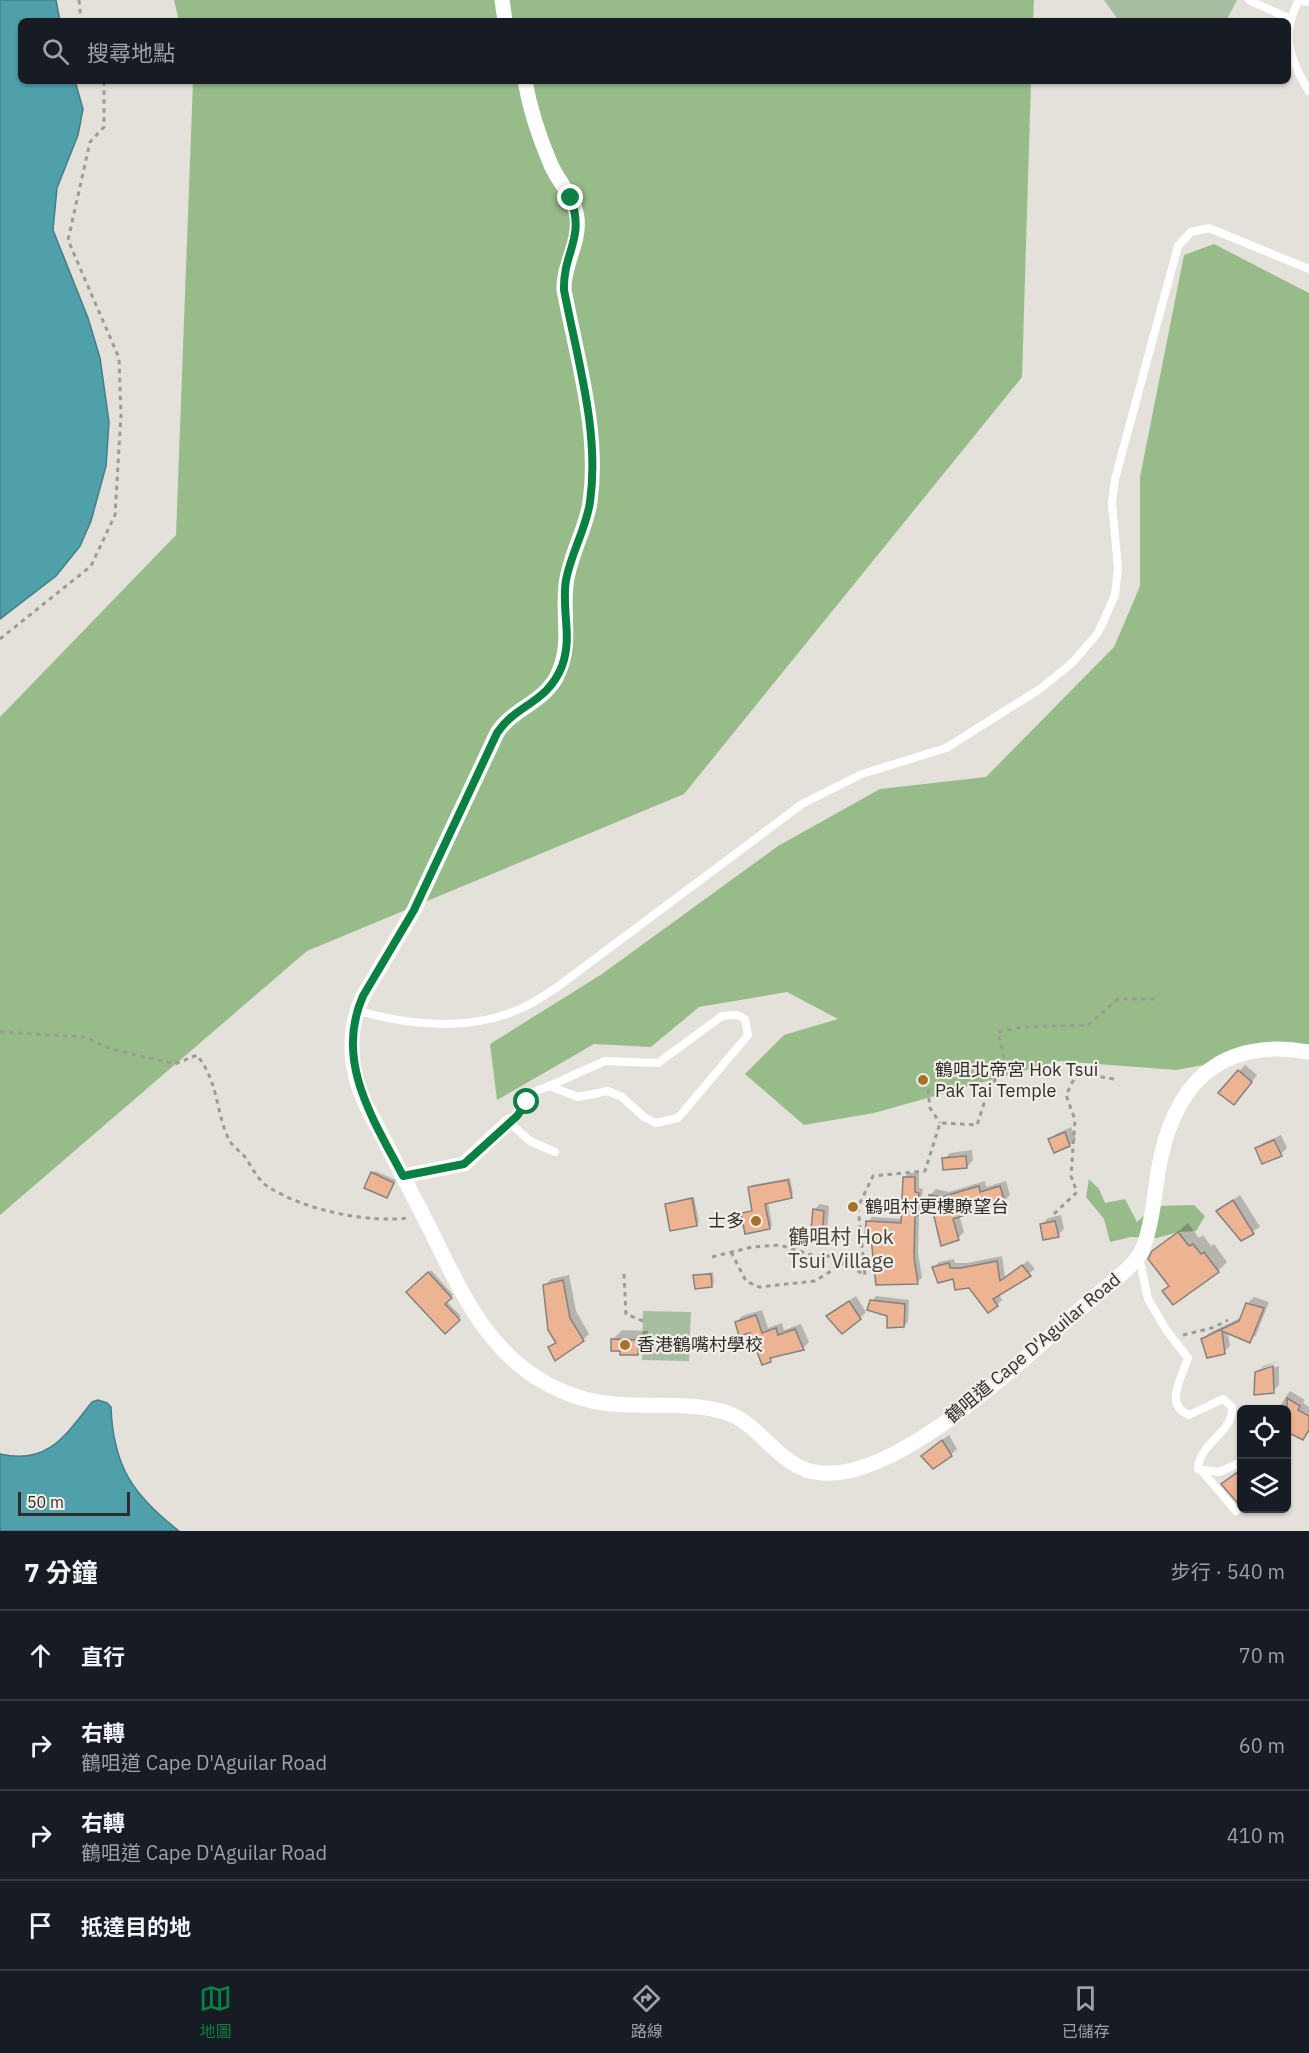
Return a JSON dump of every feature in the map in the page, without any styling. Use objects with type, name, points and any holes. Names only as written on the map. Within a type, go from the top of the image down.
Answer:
[{"type":"street","points":[[502,0],[505,18]]},
{"type":"street","name":"鶴咀道 Cape D'Aguilar Road","points":[[526,84],[531,114],[552,166],[571,198],[577,217],[577,234],[564,273],[564,290],[588,423],[592,478],[587,514],[567,579],[564,598],[567,645],[562,666],[545,693],[507,719],[497,733],[414,910],[356,1010],[352,1045],[355,1076],[362,1096],[422,1214],[480,1324],[507,1355],[536,1378],[568,1394],[603,1403],[722,1411],[751,1426],[785,1460],[805,1470],[824,1474],[844,1473],[865,1466],[948,1422],[985,1393],[1139,1257]]},
{"type":"street","points":[[1139,1257],[1152,1212],[1169,1124],[1189,1090],[1216,1066],[1249,1051],[1280,1049],[1309,1052]]},
{"type":"street","points":[[403,1176],[464,1164],[509,1122]]},
{"type":"lane","points":[[1250,0],[1288,18]]},
{"type":"lane","points":[[1290,18],[1298,0],[1309,2]]},
{"type":"lane","points":[[1291,58],[1309,91]]},
{"type":"lane","points":[[356,1010],[414,1023],[461,1023],[500,1017],[525,1007],[556,988],[802,804],[862,774],[945,748],[1040,689],[1088,647],[1103,625],[1113,603],[1118,570],[1113,503],[1114,479],[1174,257],[1181,241],[1195,231],[1214,229],[1309,269]]},
{"type":"lane","points":[[549,1086],[578,1098],[608,1091],[622,1098],[644,1117],[656,1123],[678,1118],[748,1035],[746,1019],[737,1015],[722,1016],[658,1063],[605,1061],[534,1092],[517,1116],[509,1122],[530,1141],[555,1152]]},
{"type":"lane","points":[[1139,1257],[1148,1299],[1188,1358],[1175,1395],[1183,1413],[1189,1415],[1223,1399],[1232,1407],[1228,1423],[1198,1462],[1198,1468],[1236,1511]]},
{"type":"lane","points":[[1201,1470],[1219,1472],[1237,1464]]},
{"type":"path","points":[[79,0],[81,18]]},
{"type":"path","points":[[0,639],[91,566],[115,515],[121,415],[118,358],[68,240],[90,142],[104,127],[104,84]]},
{"type":"path","points":[[940,1123],[977,1125],[988,1091],[1002,1071],[1005,1058],[998,1032],[1022,1027],[1088,1025],[1118,999],[1157,999]]},
{"type":"path","points":[[0,1032],[85,1037],[111,1048],[175,1064],[197,1055],[208,1068],[230,1142],[267,1185],[312,1207],[383,1221],[415,1218],[422,1214]]},
{"type":"path","points":[[1054,1214],[1077,1192],[1071,1176],[1075,1120],[1066,1095],[1070,1083],[1077,1073],[1114,1079]]},
{"type":"path","points":[[928,1089],[930,1108],[940,1123]]},
{"type":"path","points":[[712,1257],[780,1245],[815,1256],[831,1256],[865,1275],[856,1207],[873,1176],[925,1171],[940,1123]]},
{"type":"path","points":[[731,1252],[746,1281],[759,1287],[815,1281],[844,1263]]},
{"type":"path","points":[[624,1274],[626,1314],[643,1321]]},
{"type":"path","points":[[1173,1337],[1212,1328],[1228,1320]]},
{"type":"green space","points":[[174,0],[1034,0],[1033,18],[178,18]]},
{"type":"green space","points":[[1104,0],[1237,0],[1228,18],[1117,18]]},
{"type":"green space","points":[[193,84],[1031,84],[1022,377],[684,794],[307,951],[0,1215],[0,717],[176,535]]},
{"type":"green space","points":[[1214,244],[1309,293],[1309,1046],[1176,1070],[1059,1061],[874,1113],[804,1125],[745,1074],[784,1035],[838,1019],[787,992],[699,1007],[651,1047],[594,1044],[497,1100],[490,1044],[602,974],[778,846],[880,789],[986,777],[1114,647],[1140,586],[1140,477],[1184,255]]},
{"type":"green space","points":[[1089,1179],[1099,1189],[1105,1203],[1125,1199],[1137,1222],[1154,1206],[1194,1205],[1205,1216],[1196,1231],[1178,1232],[1157,1238],[1131,1237],[1110,1242],[1104,1219],[1086,1197]]},
{"type":"green space","points":[[643,1311],[691,1312],[689,1361],[642,1360]]},
{"type":"water","points":[[0,0],[56,0],[59,18],[18,18],[18,84],[76,84],[83,109],[78,135],[57,188],[53,230],[88,318],[100,358],[109,422],[106,466],[91,521],[80,546],[56,576],[0,619]]},
{"type":"water","points":[[98,1400],[111,1407],[116,1447],[129,1478],[150,1505],[179,1531],[0,1531],[0,1454],[31,1455],[54,1445],[92,1402]]},
{"type":"building","points":[[1238,1070],[1252,1082],[1234,1105],[1218,1093]]},
{"type":"building","points":[[1065,1132],[1070,1146],[1054,1153],[1048,1139]]},
{"type":"building","points":[[1274,1140],[1282,1156],[1262,1164],[1255,1148]]},
{"type":"building","points":[[966,1156],[967,1168],[943,1170],[942,1158]]},
{"type":"building","points":[[371,1172],[394,1183],[387,1198],[364,1188]]},
{"type":"building","points":[[903,1177],[915,1177],[915,1192],[919,1193],[918,1215],[915,1216],[914,1257],[918,1284],[876,1285],[871,1239],[865,1238],[866,1221],[901,1223]]},
{"type":"building","points":[[788,1180],[792,1198],[765,1204],[770,1229],[745,1234],[741,1213],[752,1211],[748,1187]]},
{"type":"building","points":[[979,1186],[980,1192],[1000,1186],[1005,1202],[953,1219],[959,1240],[941,1246],[929,1195],[942,1197]]},
{"type":"building","points":[[692,1198],[697,1226],[670,1231],[665,1204]]},
{"type":"building","points":[[1233,1200],[1254,1234],[1241,1241],[1216,1211]]},
{"type":"building","points":[[813,1209],[824,1211],[822,1239],[810,1240]]},
{"type":"building","points":[[1055,1221],[1059,1237],[1043,1240],[1040,1224]]},
{"type":"building","points":[[1178,1232],[1189,1246],[1193,1244],[1201,1254],[1204,1252],[1219,1272],[1173,1305],[1162,1291],[1169,1286],[1148,1259],[1152,1251]]},
{"type":"building","points":[[997,1261],[1000,1281],[1022,1265],[1031,1276],[993,1299],[998,1306],[988,1313],[969,1288],[955,1290],[953,1279],[938,1283],[932,1267],[949,1263],[950,1268],[961,1268]]},
{"type":"building","points":[[428,1272],[452,1298],[445,1304],[460,1320],[445,1334],[406,1292]]},
{"type":"building","points":[[711,1274],[712,1287],[695,1289],[693,1275]]},
{"type":"building","points":[[563,1280],[570,1318],[584,1341],[555,1361],[548,1347],[556,1343],[548,1330],[543,1285]]},
{"type":"building","points":[[870,1300],[905,1304],[904,1327],[887,1328],[887,1316],[867,1310]]},
{"type":"building","points":[[849,1301],[861,1319],[842,1334],[826,1316]]},
{"type":"building","points":[[1246,1303],[1264,1308],[1250,1343],[1222,1331],[1225,1354],[1207,1358],[1201,1339],[1239,1321]]},
{"type":"building","points":[[756,1315],[762,1333],[776,1328],[778,1335],[795,1329],[804,1350],[770,1358],[771,1362],[762,1365],[750,1333],[739,1336],[735,1322]]},
{"type":"building","name":"香港鶴嘴村學校","points":[[611,1339],[639,1340],[638,1355],[620,1355],[620,1351],[611,1351]]},
{"type":"building","points":[[1273,1366],[1274,1393],[1254,1395],[1255,1372]]},
{"type":"building","points":[[1287,1398],[1300,1406],[1298,1410],[1309,1416],[1309,1430],[1303,1440],[1291,1434],[1291,1405],[1287,1405]]},
{"type":"building","points":[[942,1440],[952,1456],[933,1469],[921,1456]]},
{"type":"building","points":[[1237,1473],[1237,1502],[1221,1484]]},
{"type":"place","name":"鶴咀北帝宮 Hok Tsui Pak Tai Temple","points":[[923,1080]]},
{"type":"place","name":"鶴咀村更樓瞭望台","points":[[853,1207]]},
{"type":"place","name":"士多","points":[[756,1221]]},
{"type":"place","name":"香港鶴嘴村學校","points":[[625,1345]]},
{"type":"district","name":"鶴咀村 Hok Tsui Village","points":[[841,1249]]},
{"type":"route","points":[[527,1102],[517,1116],[472,1158],[459,1167],[403,1176],[362,1096],[353,1067],[352,1045],[356,1010],[414,910],[497,733],[507,719],[536,702],[545,693],[562,666],[567,645],[568,623],[564,598],[567,579],[574,549],[590,503],[592,478],[588,423],[564,290],[564,273],[577,234],[577,217],[571,198]]}]
